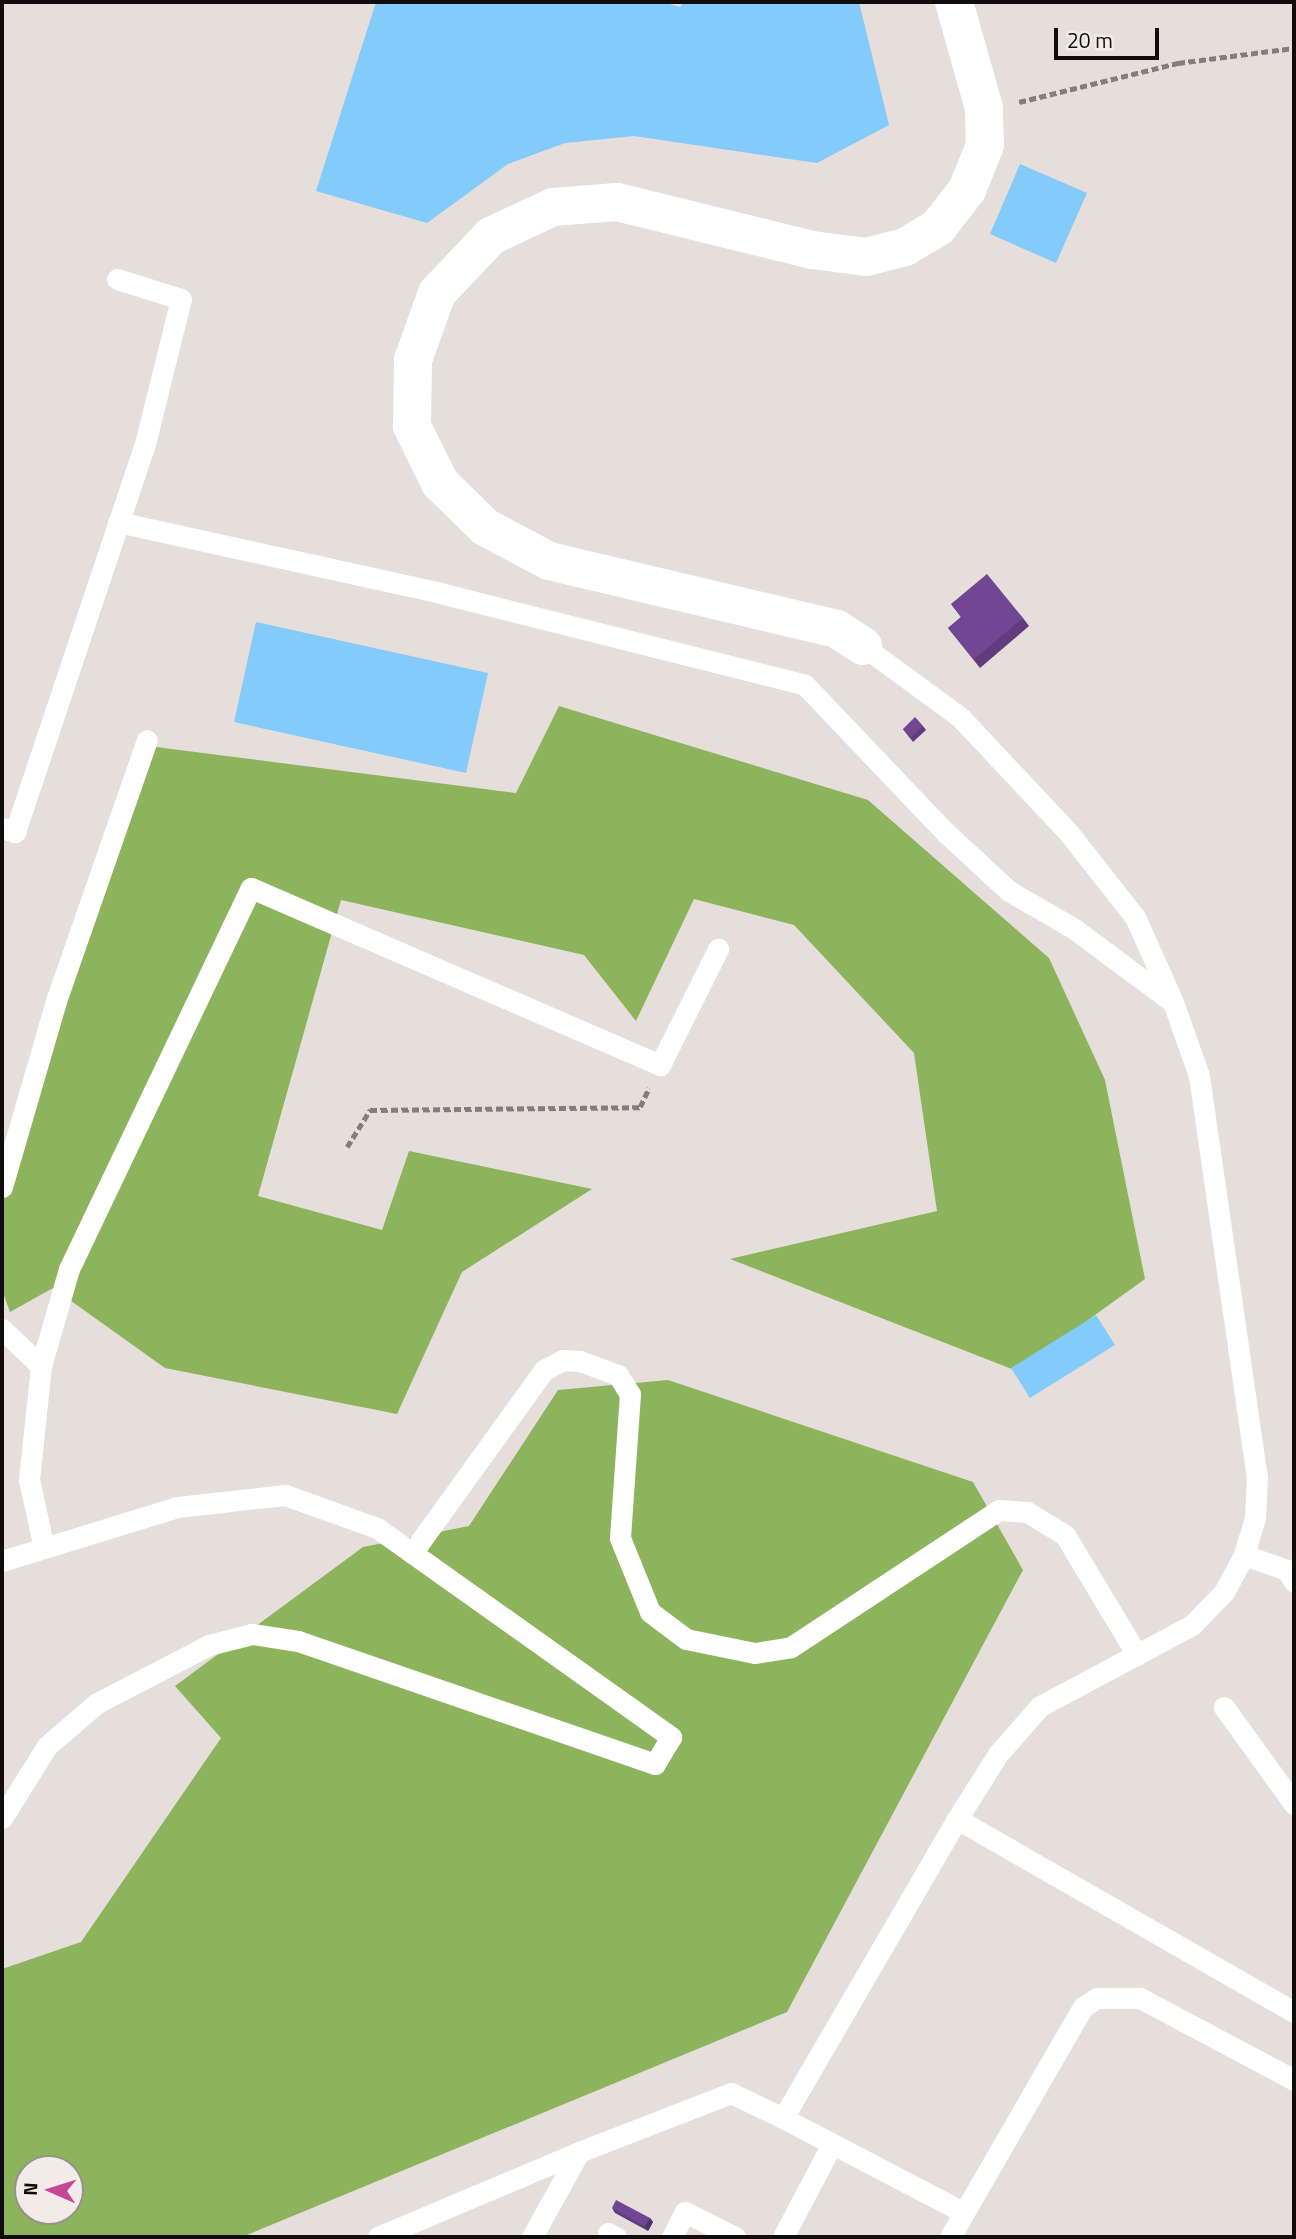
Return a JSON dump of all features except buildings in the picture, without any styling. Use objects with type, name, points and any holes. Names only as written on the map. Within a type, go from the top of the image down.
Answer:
[{"type":"street","points":[[863,646],[837,629],[549,561],[485,527],[440,483],[412,426],[413,360],[437,293],[491,236],[553,207],[617,202],[812,250],[866,257],[905,247],[938,227],[967,190],[985,145],[984,108],[954,2]]},
{"type":"lane","points":[[2,828],[15,832],[146,440],[181,299],[117,279]]},
{"type":"lane","points":[[118,522],[440,593],[805,685],[945,832],[1009,891],[1073,928],[1173,1002]]},
{"type":"lane","points":[[783,2118],[957,1819],[998,1754],[1040,1706],[1192,1625],[1224,1592],[1244,1555],[1255,1518],[1257,1476],[1199,1076],[1173,1002],[1135,917],[1068,832],[960,717],[863,646]]},
{"type":"lane","points":[[2,1187],[56,1002],[147,740]]},
{"type":"lane","points":[[44,1548],[29,1480],[41,1366],[69,1269],[251,888],[660,1065],[719,949]]},
{"type":"lane","points":[[2,1329],[41,1366]]},
{"type":"lane","points":[[412,1553],[544,1370],[563,1360],[580,1361],[618,1375],[630,1394],[620,1538],[650,1612],[686,1639],[755,1653],[791,1647],[999,1510],[1027,1512],[1065,1535],[1137,1655]]},
{"type":"lane","points":[[2,1562],[178,1507],[285,1495],[377,1528],[671,1737],[655,1764],[298,1641],[251,1634],[209,1645],[97,1703],[47,1746],[2,1818]]},
{"type":"lane","points":[[1244,1555],[1286,1570],[1294,1582]]},
{"type":"lane","points":[[1224,1707],[1294,1804]]},
{"type":"lane","points":[[957,1819],[1294,2012]]},
{"type":"lane","points":[[950,2237],[1083,2007],[1097,1998],[1140,1998],[1294,2080]]},
{"type":"lane","points":[[378,2237],[579,2152],[731,2093],[963,2212]]},
{"type":"lane","points":[[783,2237],[832,2144]]},
{"type":"lane","points":[[532,2237],[579,2152]]},
{"type":"lane","points":[[672,2237],[685,2212],[735,2237]]},
{"type":"path","points":[[984,108],[1047,97],[1178,63],[1294,48]]},
{"type":"path","points":[[347,1147],[370,1110],[640,1107],[660,1065]]},
{"type":"green space","points":[[559,706],[868,800],[1049,958],[1105,1080],[1145,1279],[1017,1371],[730,1259],[937,1211],[914,1053],[794,925],[694,899],[636,1021],[584,955],[341,900],[258,1196],[382,1230],[409,1151],[592,1189],[462,1272],[397,1414],[165,1368],[53,1288],[10,1312],[2,1290],[2,1202],[140,745],[516,793]]},
{"type":"green space","points":[[668,1380],[973,1482],[1023,1570],[787,2012],[242,2237],[2,2237],[2,1969],[81,1942],[221,1738],[175,1686],[363,1547],[469,1526],[558,1390]]},
{"type":"water","points":[[376,2],[662,2],[680,7],[684,2],[859,2],[889,125],[817,163],[634,136],[565,143],[508,164],[427,223],[316,191]]},
{"type":"water","points":[[1020,164],[1087,193],[1056,263],[990,234]]},
{"type":"water","points":[[256,622],[488,673],[466,773],[234,722]]},
{"type":"water","points":[[1096,1315],[1115,1345],[1030,1398],[1011,1368]]}]
